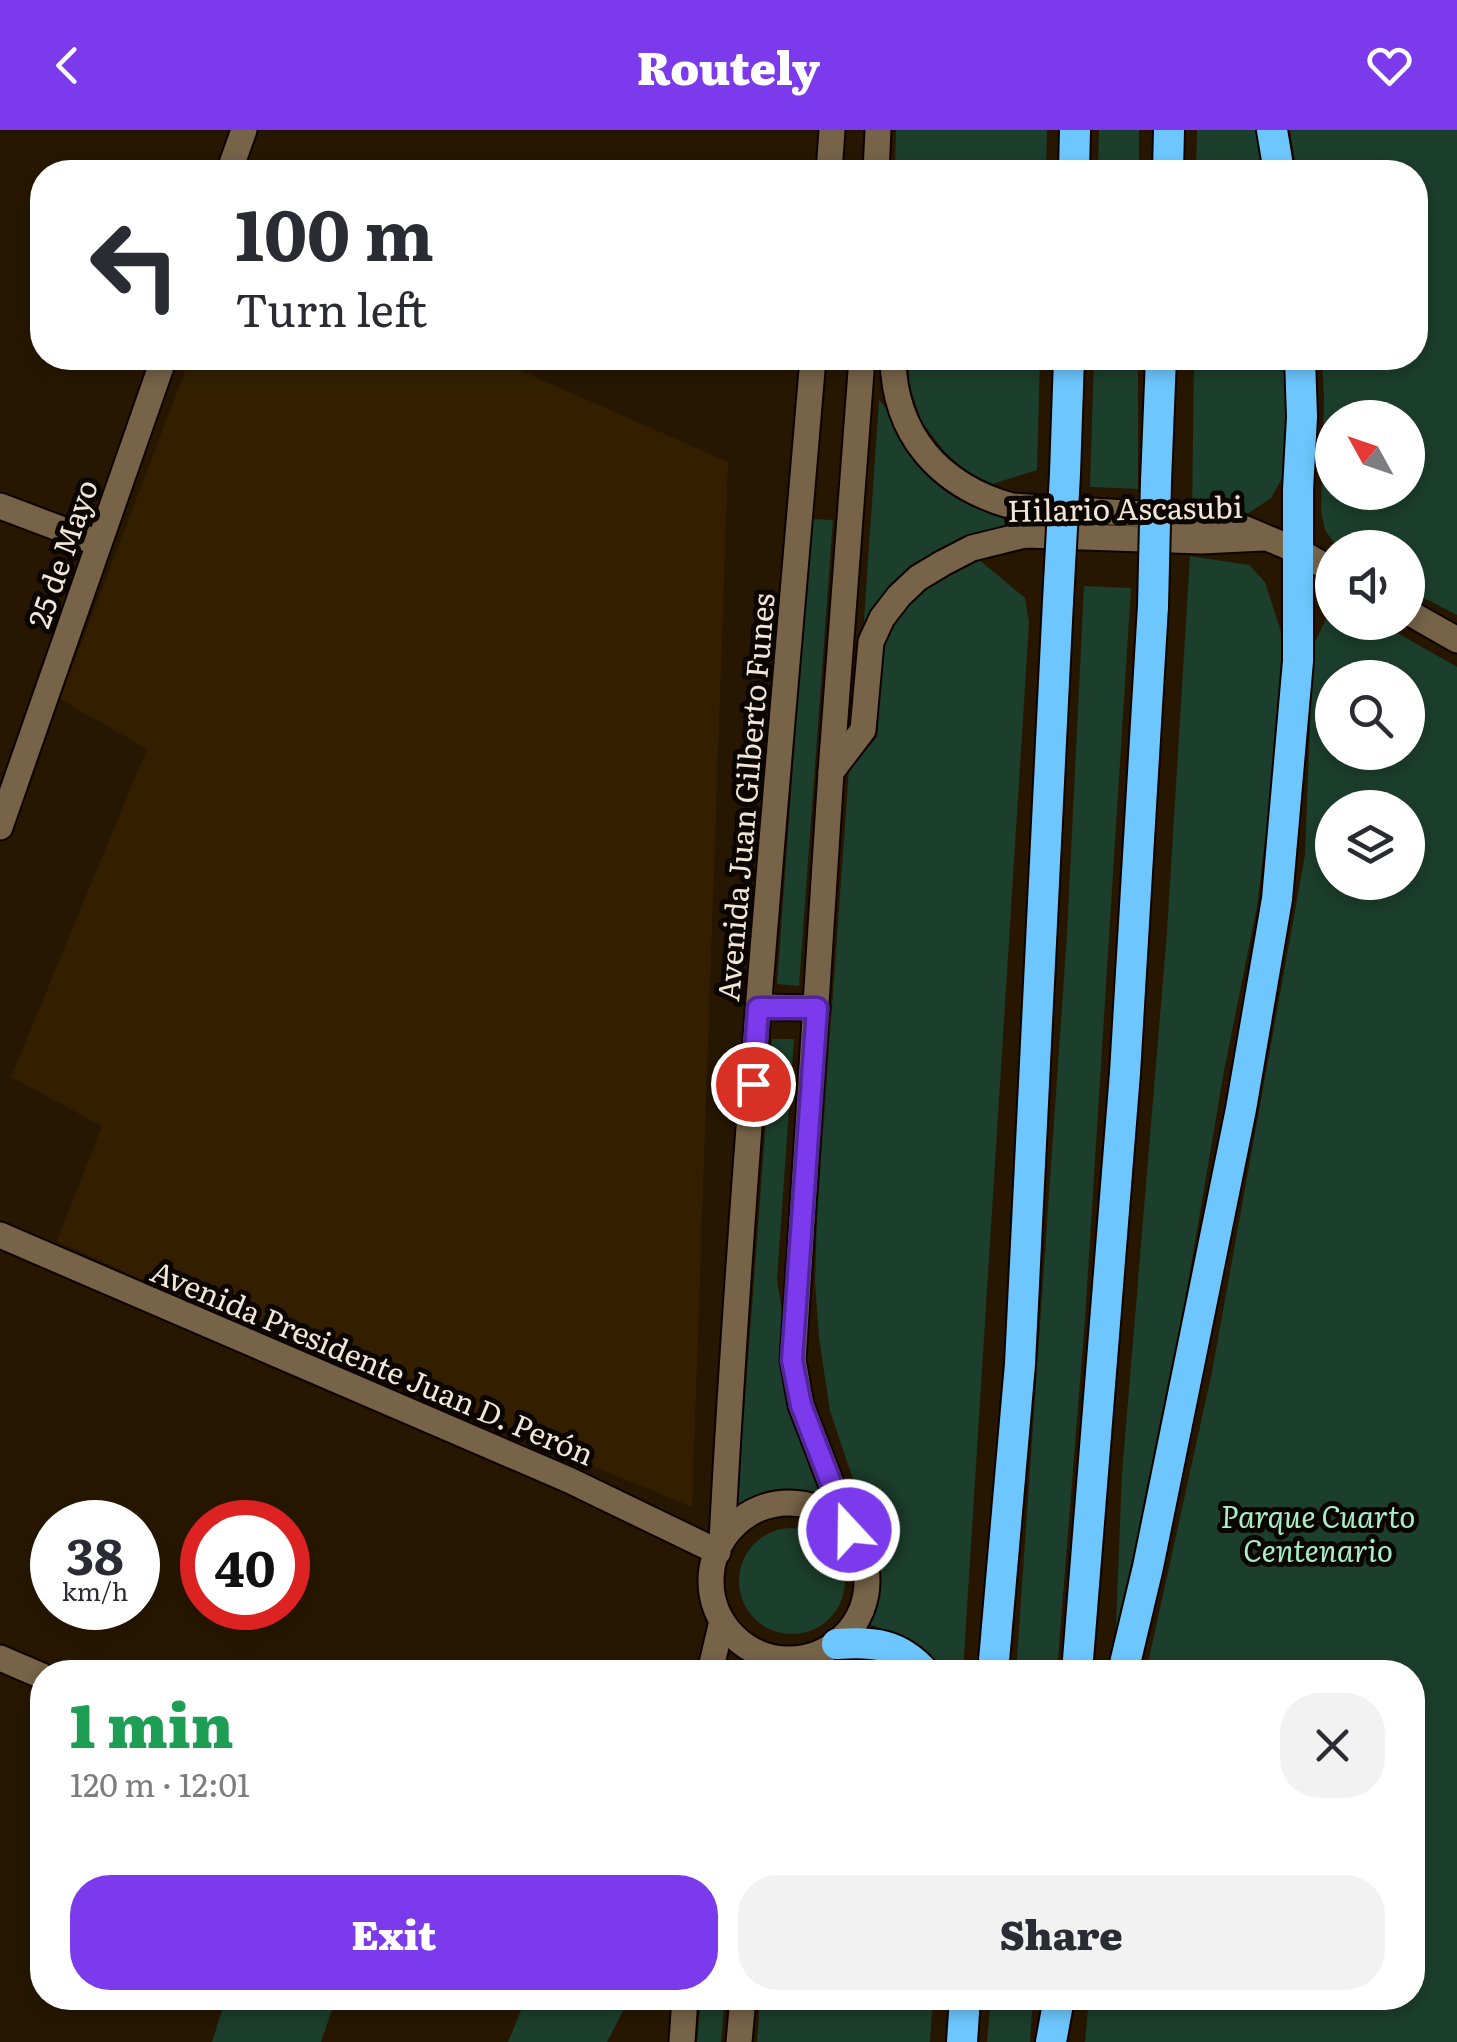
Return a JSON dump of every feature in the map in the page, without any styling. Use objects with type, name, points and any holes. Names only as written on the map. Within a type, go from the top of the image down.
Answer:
[{"type":"highway","points":[[1074,160],[1075,130]]},
{"type":"highway","points":[[1168,160],[1169,130]]},
{"type":"highway","points":[[1272,130],[1277,160]]},
{"type":"highway","points":[[994,1660],[1020,1364],[1069,370]]},
{"type":"highway","points":[[1079,1660],[1125,1072],[1153,606],[1160,370]]},
{"type":"highway","points":[[1126,1660],[1241,1109],[1277,899],[1298,661],[1300,370]]},
{"type":"highway","points":[[836,1644],[865,1641],[892,1648],[912,1660]]},
{"type":"highway","points":[[962,2042],[964,2010]]},
{"type":"highway","points":[[1049,2042],[1053,2010]]},
{"type":"street","points":[[233,160],[244,130]]},
{"type":"street","points":[[830,160],[832,130]]},
{"type":"street","points":[[877,160],[878,130]]},
{"type":"street","name":"25 de Mayo","points":[[0,827],[160,370]]},
{"type":"street","name":"Avenida Juan Gilberto Funes","points":[[720,1546],[758,1008],[812,370]]},
{"type":"street","points":[[803,1660],[836,1644],[854,1625],[865,1602],[868,1577],[862,1552],[849,1530],[801,1405],[792,1360],[861,370]]},
{"type":"street","name":"Hilario Ascasubi","points":[[894,370],[896,399],[922,449],[966,488],[992,500],[1012,506],[1208,518],[1241,527],[1315,560]]},
{"type":"street","points":[[0,506],[98,543]]},
{"type":"street","name":"Hilario Ascasubi","points":[[832,772],[863,730],[871,642],[882,618],[918,578],[943,563],[972,548],[1025,535],[1201,541],[1264,538]]},
{"type":"street","points":[[1425,622],[1457,640]]},
{"type":"street","points":[[758,1008],[817,1008]]},
{"type":"street","name":"Avenida Presidente Juan D. Perón","points":[[0,1235],[720,1546]]},
{"type":"street","points":[[777,1660],[734,1638],[722,1621],[711,1582],[720,1546],[738,1522],[759,1509],[783,1503],[807,1505],[830,1514],[849,1530]]},
{"type":"street","points":[[713,1660],[722,1621]]},
{"type":"street","points":[[0,1658],[30,1671]]},
{"type":"street","points":[[682,2042],[684,2010]]},
{"type":"street","points":[[740,2042],[742,2010]]},
{"type":"shaded area","points":[[185,370],[519,370],[728,462],[692,1507],[57,1241],[102,1126],[11,1077],[147,749],[60,699]]},
{"type":"green space","points":[[896,130],[1047,130],[1046,160],[895,160]]},
{"type":"green space","points":[[1099,130],[1139,130],[1139,160],[1098,160]]},
{"type":"green space","points":[[1197,130],[1257,130],[1261,160],[1196,160]]},
{"type":"green space","points":[[1290,130],[1457,130],[1457,615],[1425,599],[1425,530],[1325,530],[1321,511],[1425,510],[1425,400],[1324,400],[1323,370],[1428,370],[1428,160],[1295,160]]},
{"type":"green space","points":[[909,370],[1040,370],[1037,470],[992,484],[969,474],[944,451],[921,421],[909,384]]},
{"type":"green space","points":[[1094,370],[1138,370],[1138,489],[1090,487]]},
{"type":"green space","points":[[1194,370],[1284,370],[1284,475],[1271,498],[1249,513],[1192,514]]},
{"type":"green space","points":[[879,400],[914,457],[942,484],[975,503],[1031,521],[966,538],[920,561],[896,586],[863,635]]},
{"type":"green space","points":[[811,519],[833,520],[799,986],[777,984]]},
{"type":"green space","points":[[1190,556],[1249,565],[1265,582],[1281,632],[1283,692],[1257,907],[1224,1071],[1154,1484],[1115,1650],[1122,1473],[1167,932]]},
{"type":"green space","points":[[977,558],[1025,598],[1029,623],[964,1660],[929,1660],[891,1633],[869,1624],[881,1588],[877,1551],[830,1411],[815,1281],[849,769],[877,737],[884,643],[898,613],[922,586]]},
{"type":"green space","points":[[1084,586],[1131,588],[1085,1319],[1058,1660],[1017,1660],[1067,934]]},
{"type":"green space","name":"Parque Cuarto Centenario","points":[[1316,640],[1410,640],[1457,667],[1457,2042],[1085,2042],[1088,2010],[1425,2010],[1425,1660],[1149,1660],[1212,1372],[1305,855]]},
{"type":"green space","points":[[772,1039],[794,1039],[777,1280],[800,1428],[820,1496],[777,1489],[737,1506]]},
{"type":"green space","points":[[792,1528],[812,1532],[830,1543],[841,1561],[845,1581],[841,1601],[830,1619],[812,1630],[792,1634],[772,1630],[754,1619],[743,1601],[739,1581],[743,1561],[754,1543],[772,1532]]},
{"type":"green space","points":[[836,1655],[878,1660],[823,1660]]},
{"type":"green space","points":[[222,2010],[332,2010],[321,2042],[212,2042]]},
{"type":"green space","points":[[521,2010],[624,2010],[607,2042],[508,2042]]},
{"type":"green space","points":[[700,2010],[724,2010],[721,2042],[697,2042]]},
{"type":"green space","points":[[759,2010],[932,2010],[930,2042],[757,2042]]},
{"type":"green space","points":[[990,2010],[1032,2010],[1030,2042],[987,2042]]},
{"type":"route","points":[[753,1084],[758,1008],[817,1008],[792,1360],[801,1405],[849,1530]]}]
